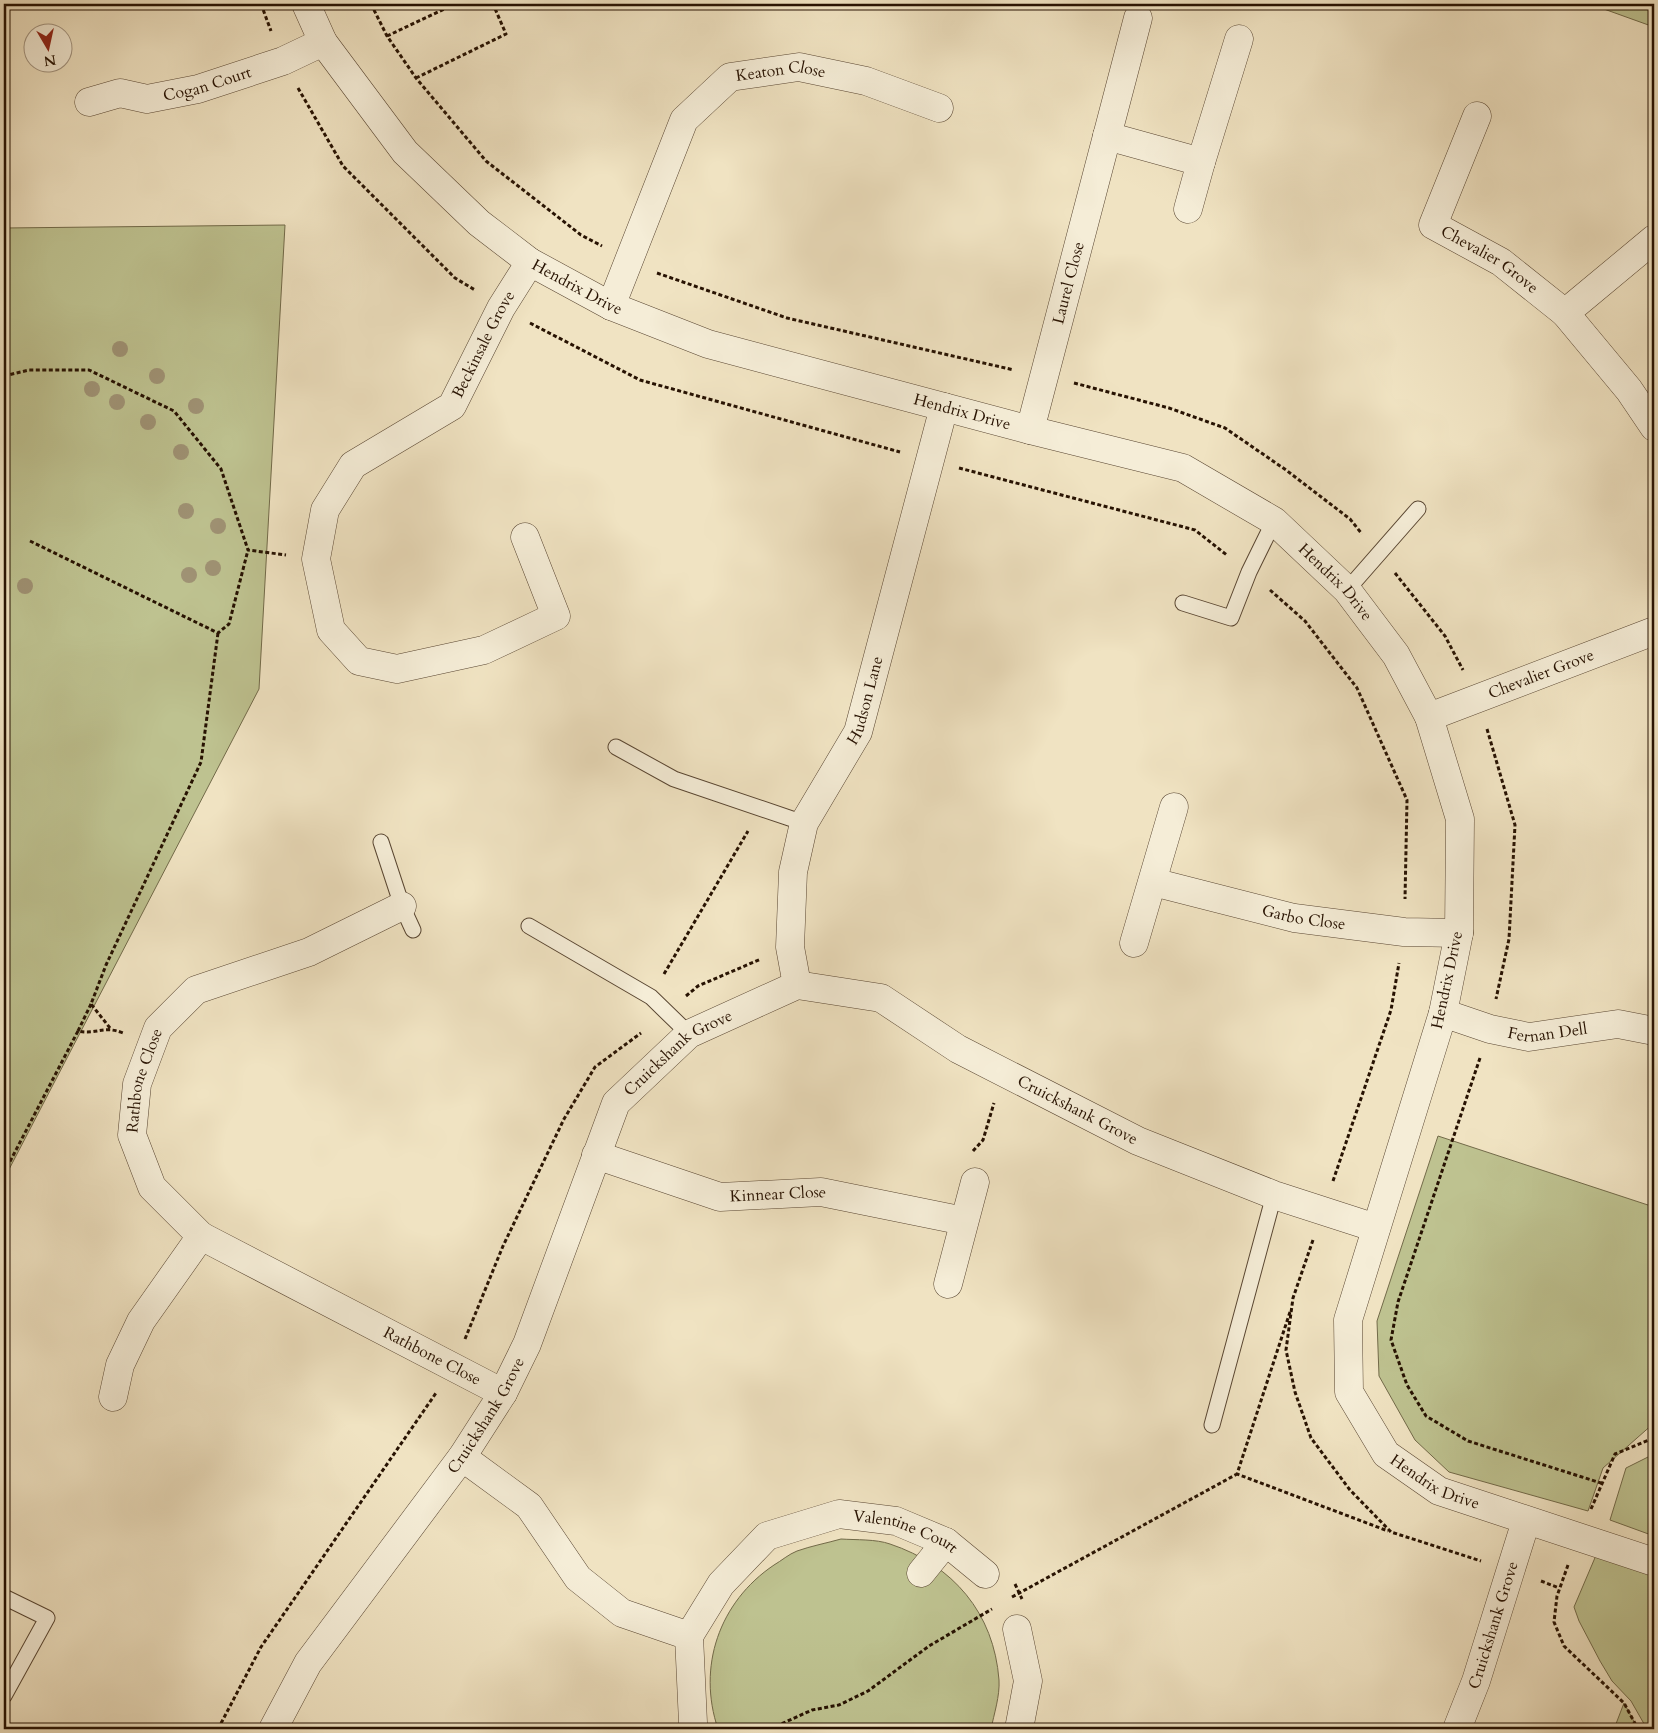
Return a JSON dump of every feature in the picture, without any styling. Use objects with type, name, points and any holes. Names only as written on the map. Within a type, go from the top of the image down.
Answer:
[{"type":"street","name":"Hendrix Drive","points":[[306,4],[324,42],[405,152],[479,223],[530,262],[611,306],[708,344],[1030,430],[1183,468],[1274,521],[1347,590],[1396,655],[1429,716],[1460,819],[1459,934],[1443,1013],[1348,1320],[1349,1392],[1386,1454],[1439,1491],[1654,1562]]},
{"type":"street","name":"Laurel Close","points":[[1030,430],[1138,18]]},
{"type":"street","points":[[1188,209],[1239,38]]},
{"type":"street","name":"Cogan Court","points":[[89,102],[120,93],[147,99],[198,89],[282,61],[324,42]]},
{"type":"street","name":"Keaton Close","points":[[611,306],[684,120],[730,76],[799,67],[866,81],[939,108]]},
{"type":"street","name":"Chevalier Grove","points":[[1477,116],[1433,225],[1501,262],[1565,314],[1630,390],[1654,427]]},
{"type":"street","points":[[1108,136],[1201,162]]},
{"type":"street","points":[[1565,314],[1654,239]]},
{"type":"street","name":"Beckinsale Grove","points":[[525,536],[556,616],[484,650],[397,669],[359,661],[331,630],[316,559],[325,510],[353,465],[452,406],[501,308],[530,262]]},
{"type":"street","name":"Hudson Lane","points":[[796,985],[790,947],[793,872],[804,822],[858,732],[944,407]]},
{"type":"street","name":"Chevalier Grove","points":[[1429,716],[1654,631]]},
{"type":"street","points":[[1134,943],[1174,806]]},
{"type":"street","name":"Garbo Close","points":[[1153,882],[1294,918],[1404,932],[1459,934]]},
{"type":"street","name":"Rathbone Close","points":[[407,918],[196,990],[158,1028],[137,1084],[132,1135],[152,1186],[201,1236],[503,1393]]},
{"type":"street","name":"Cruickshank Grove","points":[[273,1729],[308,1663],[462,1457],[503,1393],[527,1344],[616,1102],[689,1034],[796,985],[881,998],[958,1049],[1138,1141],[1274,1195],[1376,1228]]},
{"type":"street","name":"Fernan Dell","points":[[1443,1013],[1490,1029],[1530,1037],[1618,1024],[1654,1031]]},
{"type":"street","name":"Kinnear Close","points":[[596,1155],[720,1197],[821,1192],[964,1221]]},
{"type":"street","points":[[948,1284],[974,1182]]},
{"type":"street","points":[[113,1397],[120,1365],[141,1321],[201,1236]]},
{"type":"street","points":[[462,1457],[529,1506],[578,1578],[585,1584],[622,1613],[688,1636],[693,1722]]},
{"type":"street","name":"Valentine Court","points":[[688,1636],[721,1584],[767,1536],[839,1514],[896,1521],[946,1542],[984,1574]]},
{"type":"street","name":"Cruickshank Grove","points":[[1457,1729],[1476,1681],[1526,1521]]},
{"type":"street","points":[[921,1573],[946,1542]]},
{"type":"street","points":[[1017,1629],[1028,1681],[1019,1729]]},
{"type":"lane","points":[[1347,590],[1418,510]]},
{"type":"lane","points":[[1183,603],[1231,618],[1249,572],[1274,521]]},
{"type":"lane","points":[[616,747],[674,780],[804,822]]},
{"type":"lane","points":[[381,842],[407,918]]},
{"type":"lane","points":[[529,926],[651,997],[689,1034]]},
{"type":"lane","points":[[1212,1424],[1274,1195]]},
{"type":"lane","points":[[4,1598],[47,1618],[4,1696]]},
{"type":"path","points":[[262,4],[282,61],[344,166],[455,278],[501,308],[640,380],[929,460],[1196,530],[1249,572],[1305,621],[1356,688],[1407,800],[1404,932],[1390,1010],[1237,1474],[1391,1532],[1560,1588]]},
{"type":"path","points":[[372,4],[387,36],[416,78],[486,161],[581,235],[629,262],[684,284],[787,318],[1090,386],[1169,408],[1225,428],[1286,470],[1350,519],[1445,636],[1478,699],[1515,825],[1509,939],[1490,1029],[1398,1302],[1391,1340],[1407,1385],[1426,1416],[1468,1440],[1601,1483]]},
{"type":"path","points":[[387,36],[456,4]]},
{"type":"path","points":[[416,78],[506,34],[493,4]]},
{"type":"path","points":[[4,376],[29,370],[89,370],[174,411],[220,469],[248,550],[229,624],[218,633],[201,762],[106,965],[91,1004],[4,1173]]},
{"type":"path","points":[[30,541],[218,633]]},
{"type":"path","points":[[248,550],[316,559]]},
{"type":"path","points":[[651,997],[761,808]]},
{"type":"path","points":[[218,1729],[261,1647],[454,1367],[503,1246],[564,1119],[596,1067],[667,1013],[698,986],[790,947]]},
{"type":"path","points":[[91,1004],[110,1028],[152,1043]]},
{"type":"path","points":[[78,1031],[88,1033],[110,1028]]},
{"type":"path","points":[[974,1182],[963,1169],[968,1156],[983,1140],[1003,1072]]},
{"type":"path","points":[[1293,1303],[1286,1350],[1295,1392],[1311,1438],[1350,1490],[1391,1532]]},
{"type":"path","points":[[1638,1729],[1624,1704],[1564,1646],[1554,1622],[1560,1588],[1601,1483],[1615,1454],[1654,1438]]},
{"type":"path","points":[[984,1574],[1006,1569],[1029,1611],[1017,1629]]},
{"type":"green space","points":[[1590,4],[1654,4],[1654,27]]},
{"type":"green space","points":[[285,225],[259,689],[4,1179],[4,228]]},
{"type":"green space","points":[[1438,1136],[1654,1207],[1654,1423],[1603,1468],[1588,1511],[1449,1472],[1415,1440],[1379,1376],[1377,1321]]},
{"type":"green space","points":[[1654,1454],[1654,1536],[1610,1520],[1626,1468]]},
{"type":"green space","points":[[841,1539],[884,1542],[913,1553],[951,1579],[966,1595],[979,1613],[989,1633],[995,1656],[999,1686],[991,1729],[718,1729],[712,1706],[710,1682],[712,1660],[718,1638],[727,1617],[739,1598],[755,1580],[788,1556],[797,1551]]},
{"type":"green space","points":[[1597,1553],[1654,1572],[1654,1729],[1647,1729],[1631,1701],[1612,1681],[1579,1621],[1574,1607]]},
{"type":"green space","points":[[1624,1703],[1638,1729],[1614,1729]]}]
